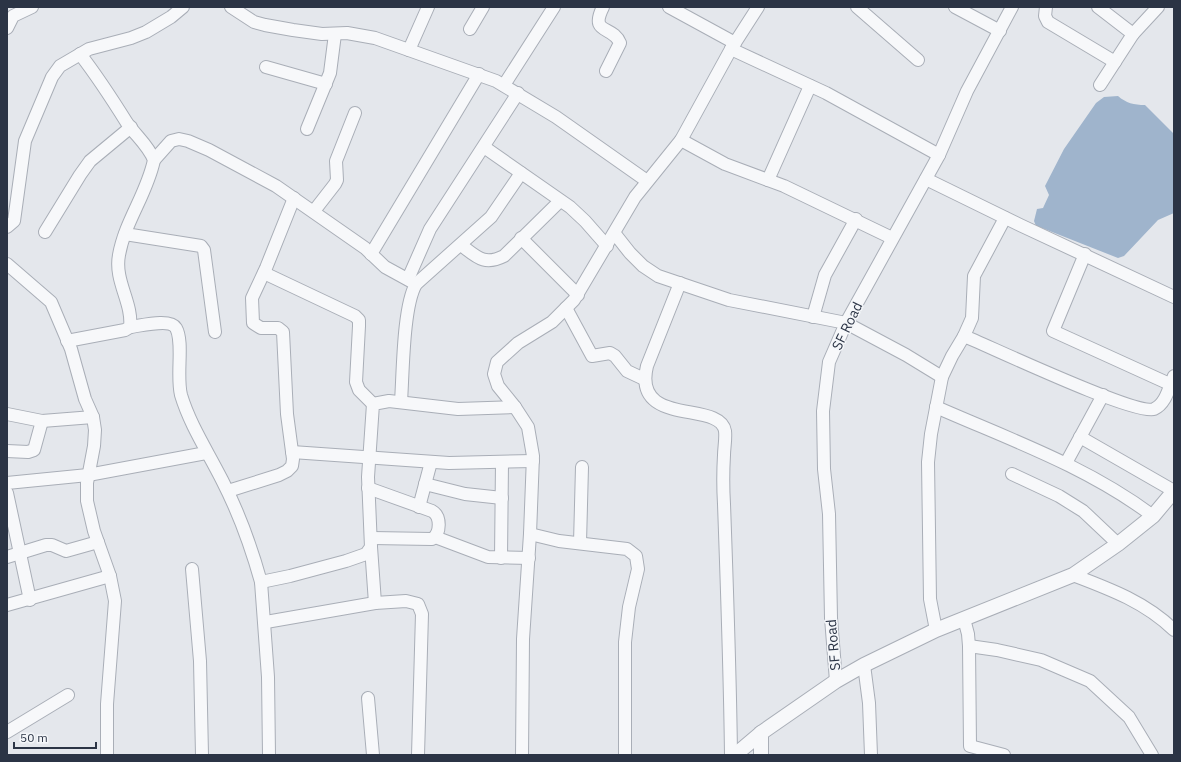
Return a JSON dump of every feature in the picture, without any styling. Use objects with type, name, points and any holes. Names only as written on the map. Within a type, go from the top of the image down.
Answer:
[{"type":"street","points":[[7,28],[10,14],[32,7]]},
{"type":"street","points":[[7,228],[14,221],[22,155],[30,126],[52,77],[60,66],[80,54],[146,32],[172,16],[183,7]]},
{"type":"street","points":[[231,7],[254,22],[265,25],[293,30],[335,34],[347,33],[375,38],[479,74],[504,85],[556,117],[646,182]]},
{"type":"street","points":[[409,50],[428,7]]},
{"type":"street","points":[[470,29],[483,7]]},
{"type":"street","points":[[504,85],[554,7]]},
{"type":"street","points":[[603,7],[598,20],[599,25],[618,39],[620,43],[606,71]]},
{"type":"street","points":[[670,7],[733,46],[939,155]]},
{"type":"street","points":[[522,755],[523,639],[529,558],[533,461],[528,427],[516,408],[498,386],[494,374],[498,362],[518,343],[552,322],[578,295],[615,234],[635,197],[646,182],[670,156],[681,140],[733,46],[758,7]]},
{"type":"street","points":[[857,7],[918,60]]},
{"type":"street","points":[[955,7],[1000,31]]},
{"type":"street","name":"SF Road","points":[[836,681],[831,618],[829,514],[824,469],[823,411],[830,362],[846,323],[939,155],[967,92],[1012,7]]},
{"type":"street","points":[[1046,7],[1045,16],[1048,22],[1115,62]]},
{"type":"street","points":[[1098,7],[1133,34]]},
{"type":"street","points":[[1100,85],[1133,34],[1158,7]]},
{"type":"street","points":[[307,129],[330,73],[335,34]]},
{"type":"street","points":[[80,54],[109,92],[131,127],[146,145],[154,160]]},
{"type":"street","points":[[266,67],[326,84]]},
{"type":"street","points":[[371,254],[479,74]]},
{"type":"street","points":[[768,180],[810,86]]},
{"type":"street","points":[[401,402],[412,282],[430,229],[518,93]]},
{"type":"street","points":[[314,211],[337,180],[336,161],[355,114]]},
{"type":"street","points":[[45,232],[90,161],[131,127]]},
{"type":"street","points":[[130,327],[129,316],[117,271],[118,256],[125,234],[144,193],[154,160],[171,141],[179,139],[188,140],[276,186],[314,211],[371,254],[385,267],[412,282]]},
{"type":"street","points":[[681,140],[725,164],[768,180],[856,219],[892,238]]},
{"type":"street","points":[[484,147],[560,200],[585,221],[607,246]]},
{"type":"street","points":[[412,282],[461,245],[491,218],[521,173]]},
{"type":"street","points":[[926,179],[1005,218],[1085,254],[1174,297]]},
{"type":"street","points":[[228,491],[287,471],[292,466],[282,332],[278,328],[256,327],[253,323],[251,315],[252,298],[264,273],[294,198]]},
{"type":"street","points":[[461,245],[478,257],[490,261],[504,256],[560,200]]},
{"type":"street","points":[[936,630],[930,599],[928,462],[931,434],[942,377],[972,318],[974,276],[1005,218]]},
{"type":"street","points":[[813,317],[825,275],[856,219]]},
{"type":"street","points":[[125,234],[201,246],[204,250],[215,332]]},
{"type":"street","points":[[615,234],[630,253],[643,266],[658,276],[729,300],[846,323],[906,355],[942,377]]},
{"type":"street","points":[[521,238],[578,295]]},
{"type":"street","points":[[964,336],[1071,384],[1139,409],[1152,410],[1162,404],[1173,382],[1053,331],[1085,254]]},
{"type":"street","points":[[7,264],[51,302],[67,341],[85,399],[93,416],[95,430],[94,446],[86,490],[88,507],[110,576],[115,600],[107,704],[107,755]]},
{"type":"street","points":[[264,273],[356,316],[359,320],[356,382],[359,390],[373,404],[368,488],[375,604]]},
{"type":"street","points":[[680,283],[647,366],[644,379],[647,389],[654,399],[665,406],[682,412],[714,418],[722,422],[725,431],[723,483],[731,755]]},
{"type":"street","points":[[566,308],[592,356],[610,353],[615,356],[627,371],[644,379]]},
{"type":"street","points":[[67,341],[125,330],[130,327],[166,323],[172,324],[176,328],[179,346],[178,380],[182,395],[206,453],[228,491],[249,541],[261,582],[266,622],[269,755]]},
{"type":"street","points":[[1066,463],[1103,395]]},
{"type":"street","points":[[373,404],[389,401],[458,409],[516,408]]},
{"type":"street","points":[[936,407],[1066,463],[1104,482],[1153,516]]},
{"type":"street","points":[[7,414],[42,420],[93,416]]},
{"type":"street","points":[[7,451],[28,452],[34,450],[42,420]]},
{"type":"street","points":[[735,755],[761,732],[836,681],[864,665],[936,630],[1072,575],[1118,544],[1153,516],[1174,491],[1080,437]]},
{"type":"street","points":[[292,452],[431,462],[502,463],[533,461]]},
{"type":"street","points":[[7,483],[88,475],[206,453]]},
{"type":"street","points":[[419,507],[431,462]]},
{"type":"street","points":[[501,558],[502,463]]},
{"type":"street","points":[[580,543],[582,467]]},
{"type":"street","points":[[1012,474],[1059,496],[1083,511],[1118,544]]},
{"type":"street","points":[[425,484],[465,494],[502,498]]},
{"type":"street","points":[[368,488],[432,511],[438,516],[435,537]]},
{"type":"street","points":[[7,492],[30,600]]},
{"type":"street","points":[[530,534],[558,541],[627,549],[636,556],[638,569],[629,608],[625,642],[625,755]]},
{"type":"street","points":[[372,542],[428,540],[435,537],[481,554],[501,558],[529,558]]},
{"type":"street","points":[[7,557],[31,549],[52,545],[66,551],[98,542]]},
{"type":"street","points":[[261,582],[290,576],[366,554],[372,542]]},
{"type":"street","points":[[192,569],[201,674],[202,755]]},
{"type":"street","points":[[1072,575],[1138,602],[1159,616],[1174,630]]},
{"type":"street","points":[[7,605],[30,600],[110,576]]},
{"type":"street","points":[[266,622],[375,604],[406,602],[418,604],[422,614],[418,755]]},
{"type":"street","points":[[964,619],[968,634],[969,646],[970,750],[1004,755]]},
{"type":"street","points":[[969,646],[997,650],[1041,660],[1090,681],[1129,717],[1152,755]]},
{"type":"street","points":[[864,665],[869,703],[871,755]]},
{"type":"street","points":[[7,732],[68,695]]},
{"type":"street","points":[[368,698],[373,755]]},
{"type":"street","points":[[761,732],[761,755]]},
{"type":"water","points":[[1118,96],[1130,103],[1145,105],[1174,134],[1174,213],[1158,220],[1124,256],[1118,258],[1036,226],[1034,221],[1037,209],[1043,208],[1049,195],[1045,186],[1064,149],[1096,103],[1104,97]]}]
